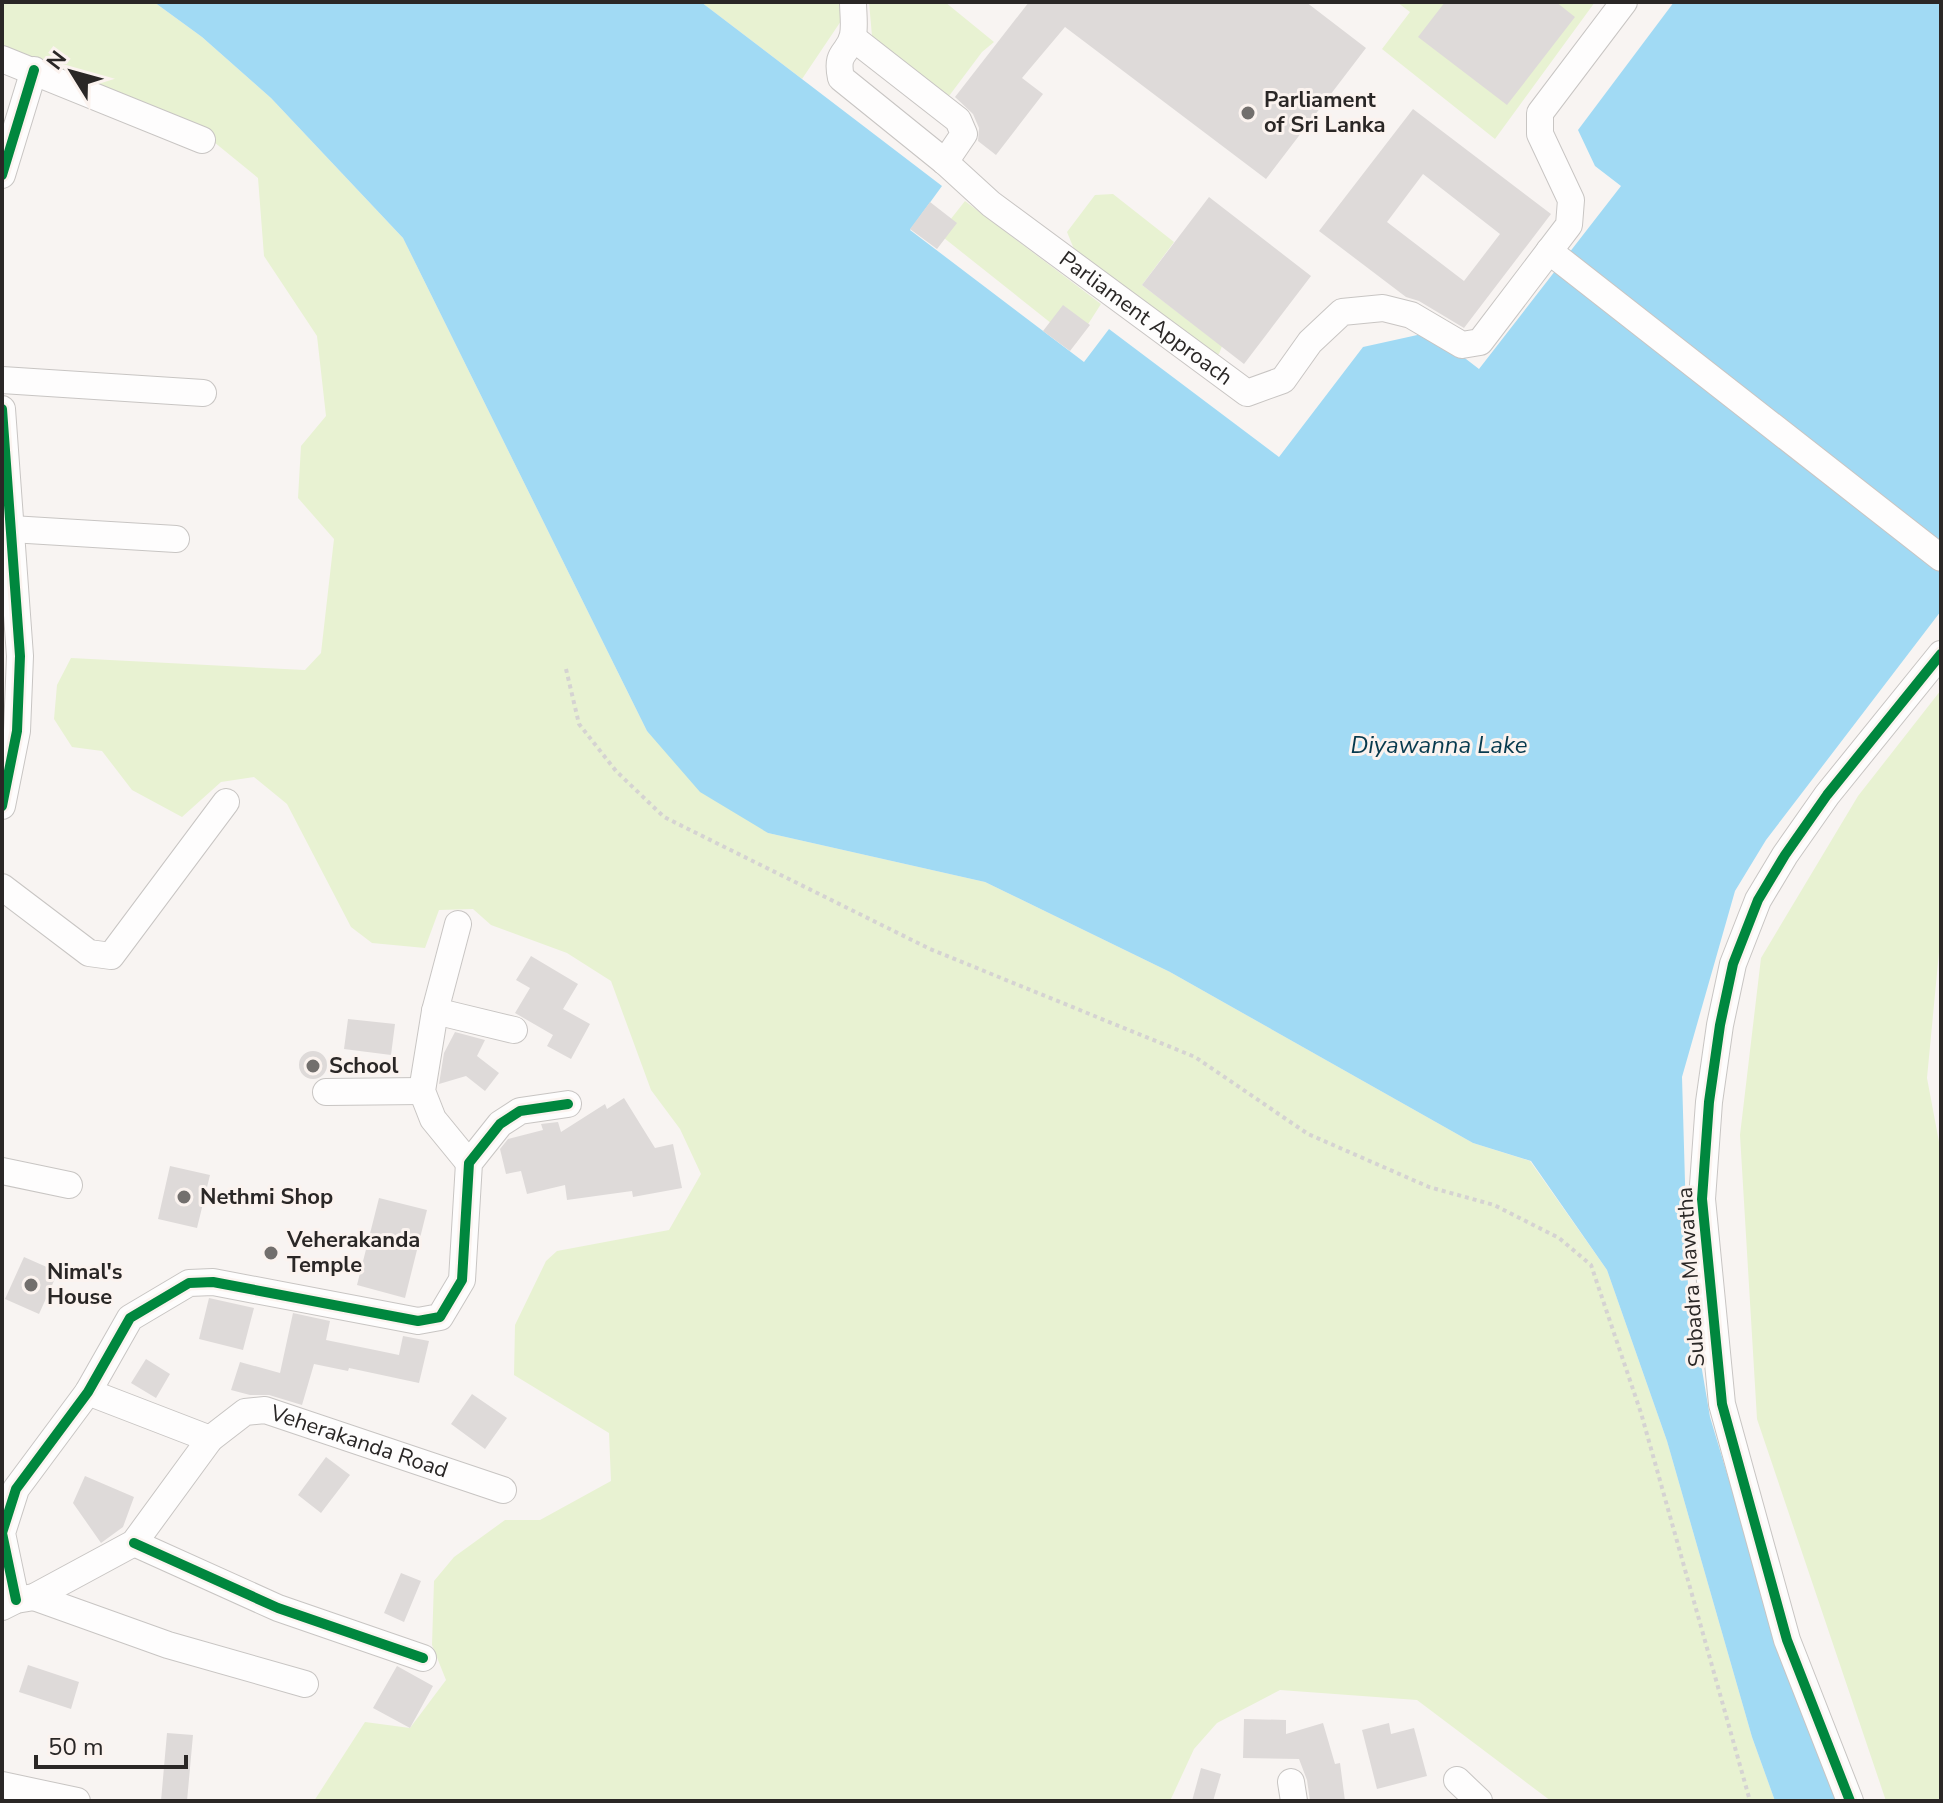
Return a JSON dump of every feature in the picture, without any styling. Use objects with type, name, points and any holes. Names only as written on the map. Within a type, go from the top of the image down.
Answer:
[{"type":"street","name":"Parliament Approach","points":[[853,2],[853,38],[842,52],[838,64],[841,78],[945,162],[991,204],[1247,393],[1283,380],[1310,342],[1342,312],[1383,308],[1411,315],[1462,345],[1480,342],[1554,255],[1569,225],[1571,200],[1540,134],[1540,113],[1624,2]]},
{"type":"street","points":[[853,38],[958,120],[964,134],[945,162]]},
{"type":"street","points":[[2,59],[202,140]]},
{"type":"street","points":[[2,175],[2,166],[34,70]]},
{"type":"street","points":[[1554,255],[1941,558]]},
{"type":"street","points":[[2,380],[203,393]]},
{"type":"street","points":[[2,409],[6,498],[11,529],[11,652],[17,731],[3,803]]},
{"type":"street","points":[[11,529],[176,539]]},
{"type":"street","name":"Subadra Mawatha","points":[[1850,1801],[1787,1640],[1722,1404],[1702,1199],[1709,1102],[1733,964],[1758,900],[1827,795],[1941,654]]},
{"type":"street","points":[[2,887],[89,953],[111,956],[226,802]]},
{"type":"street","points":[[458,924],[435,1011],[422,1091],[433,1119],[469,1163]]},
{"type":"street","points":[[435,1011],[514,1030]]},
{"type":"street","points":[[326,1092],[422,1091]]},
{"type":"street","points":[[305,1684],[17,1601],[2,1533],[9,1488],[88,1392],[130,1318],[189,1283],[213,1282],[418,1321],[440,1317],[462,1280],[469,1163],[500,1124],[520,1111],[568,1104]]},
{"type":"street","points":[[2,1171],[69,1185]]},
{"type":"street","points":[[88,1392],[210,1439]]},
{"type":"street","name":"Veherakanda Road","points":[[17,1601],[134,1543],[210,1439],[245,1412],[265,1410],[503,1490]]},
{"type":"street","points":[[134,1543],[278,1608],[423,1658]]},
{"type":"street","points":[[1457,1780],[1479,1801]]},
{"type":"street","points":[[2,1785],[77,1801]]},
{"type":"path","points":[[566,669],[579,724],[616,771],[664,817],[930,949],[1195,1057],[1308,1134],[1429,1187],[1494,1205],[1559,1238],[1591,1265],[1641,1413],[1750,1801]]},
{"type":"green space","points":[[2,2],[154,2],[202,37],[271,98],[403,238],[647,731],[768,833],[985,882],[1170,972],[1473,1143],[1530,1161],[1607,1270],[1667,1441],[1752,1737],[1775,1801],[1551,1801],[1417,1700],[1280,1690],[1217,1723],[1194,1749],[1170,1801],[314,1801],[365,1722],[410,1728],[446,1680],[432,1645],[434,1581],[454,1557],[505,1520],[540,1520],[611,1481],[609,1433],[514,1375],[515,1325],[546,1261],[557,1251],[669,1230],[701,1174],[680,1129],[651,1090],[611,981],[567,953],[491,925],[473,909],[439,910],[425,948],[372,943],[351,927],[287,804],[254,777],[221,782],[182,817],[132,790],[102,751],[72,747],[54,719],[57,685],[71,658],[305,670],[321,653],[334,539],[298,498],[301,446],[326,416],[317,336],[264,256],[258,178],[187,120],[2,46]]},
{"type":"green space","points":[[701,2],[840,2],[841,21],[802,79]]},
{"type":"green space","points":[[869,2],[945,2],[994,42],[982,52],[949,96],[872,36]]},
{"type":"green space","points":[[1397,2],[1595,2],[1495,139],[1382,49],[1410,12]]},
{"type":"green space","points":[[1113,194],[1174,242],[1142,285],[1222,346],[1219,354],[1209,354],[1076,254],[1067,232],[1095,195]]},
{"type":"green space","points":[[965,201],[1101,304],[1076,343],[939,234]]},
{"type":"green space","points":[[1941,690],[1941,931],[1927,1078],[1939,1142],[1941,1220],[1941,1801],[1886,1801],[1757,1419],[1740,1135],[1761,958],[1858,796]]},
{"type":"water","name":"Diyawanna Lake","points":[[154,2],[701,2],[942,186],[910,230],[1084,362],[1109,329],[1279,457],[1363,347],[1431,332],[1479,369],[1621,186],[1595,166],[1578,130],[1674,2],[1941,2],[1941,611],[1766,840],[1735,891],[1682,1077],[1688,1287],[1710,1417],[1774,1630],[1845,1801],[1775,1801],[1752,1737],[1667,1441],[1607,1270],[1531,1161],[1473,1143],[1170,972],[985,882],[768,833],[700,792],[647,731],[403,238],[271,98],[202,37]]},
{"type":"building","name":"Parliament of Sri Lanka","points":[[1029,2],[1306,2],[1366,48],[1266,179],[1065,27],[1022,78],[1043,94],[996,155],[978,141],[979,128],[973,114],[955,97]]},
{"type":"building","points":[[1445,2],[1556,2],[1575,17],[1507,105],[1418,37]]},
{"type":"building","points":[[1413,109],[1551,214],[1464,328],[1419,301],[1406,297],[1319,231]],"holes":[[[1423,174],[1500,234],[1464,281],[1387,222]]]},
{"type":"building","points":[[1209,197],[1311,276],[1244,364],[1142,285]]},
{"type":"building","points":[[930,202],[957,223],[937,249],[910,229]]},
{"type":"building","points":[[1063,305],[1090,325],[1070,351],[1043,331]]},
{"type":"building","points":[[531,956],[578,984],[563,1009],[590,1024],[571,1059],[547,1046],[553,1035],[515,1013],[530,988],[516,980]]},
{"type":"building","points":[[348,1019],[395,1024],[391,1055],[344,1049]]},
{"type":"building","points":[[455,1032],[485,1040],[477,1056],[499,1073],[485,1091],[466,1076],[439,1084],[444,1053]]},
{"type":"building","name":"School","points":[[313,1051],[323,1055],[327,1065],[323,1075],[313,1079],[303,1075],[299,1065],[303,1055]]},
{"type":"building","points":[[624,1098],[655,1148],[673,1144],[682,1188],[633,1197],[632,1191],[567,1200],[565,1185],[527,1194],[521,1171],[506,1174],[500,1149],[508,1139],[543,1130],[541,1124],[558,1122],[561,1132],[605,1104],[607,1109]]},
{"type":"building","name":"Nethmi Shop","points":[[170,1166],[210,1175],[197,1228],[158,1219]]},
{"type":"building","points":[[379,1198],[427,1210],[405,1298],[357,1285]]},
{"type":"building","name":"Nimal's House","points":[[24,1257],[58,1272],[39,1314],[5,1299]]},
{"type":"building","points":[[209,1298],[254,1308],[243,1350],[199,1339]]},
{"type":"building","points":[[293,1313],[330,1321],[326,1340],[399,1355],[403,1336],[429,1341],[419,1383],[314,1364],[302,1405],[269,1395],[250,1395],[231,1390],[240,1362],[280,1373]]},
{"type":"building","points":[[146,1359],[170,1374],[156,1398],[131,1383]]},
{"type":"building","points":[[472,1394],[507,1418],[485,1449],[451,1424]]},
{"type":"building","points":[[326,1457],[350,1475],[321,1513],[298,1495]]},
{"type":"building","points":[[85,1476],[134,1497],[123,1527],[101,1543],[73,1503]]},
{"type":"building","points":[[401,1573],[421,1581],[404,1622],[384,1613]]},
{"type":"building","points":[[28,1665],[79,1682],[71,1709],[19,1692]]},
{"type":"building","points":[[397,1666],[433,1686],[410,1728],[373,1708]]},
{"type":"building","points":[[1244,1719],[1286,1720],[1286,1734],[1323,1723],[1335,1764],[1340,1763],[1345,1801],[1310,1801],[1307,1780],[1299,1759],[1243,1758]]},
{"type":"building","points":[[1389,1723],[1391,1734],[1414,1728],[1427,1776],[1377,1789],[1362,1730]]},
{"type":"building","points":[[167,1733],[193,1735],[187,1801],[161,1801]]},
{"type":"building","points":[[1201,1768],[1221,1774],[1213,1801],[1192,1801]]},
{"type":"cycle path","points":[[2,175],[34,70]]},
{"type":"cycle path","points":[[2,409],[20,656],[17,731],[2,806]]},
{"type":"cycle path","points":[[1850,1801],[1787,1640],[1722,1404],[1702,1199],[1709,1102],[1733,964],[1758,900],[1827,795],[1941,654]]},
{"type":"cycle path","points":[[16,1600],[2,1533],[16,1489],[88,1392],[130,1318],[189,1283],[213,1282],[418,1321],[440,1317],[462,1280],[469,1163],[500,1124],[520,1111],[568,1104]]},
{"type":"cycle path","points":[[134,1543],[278,1608],[423,1658]]},
{"type":"place","name":"Parliament of Sri Lanka","points":[[1248,113]]},
{"type":"place","name":"School","points":[[313,1066]]},
{"type":"place","name":"Nethmi Shop","points":[[184,1197]]},
{"type":"place","name":"Veherakanda Temple","points":[[271,1253]]},
{"type":"place","name":"Nimal's House","points":[[31,1285]]}]
